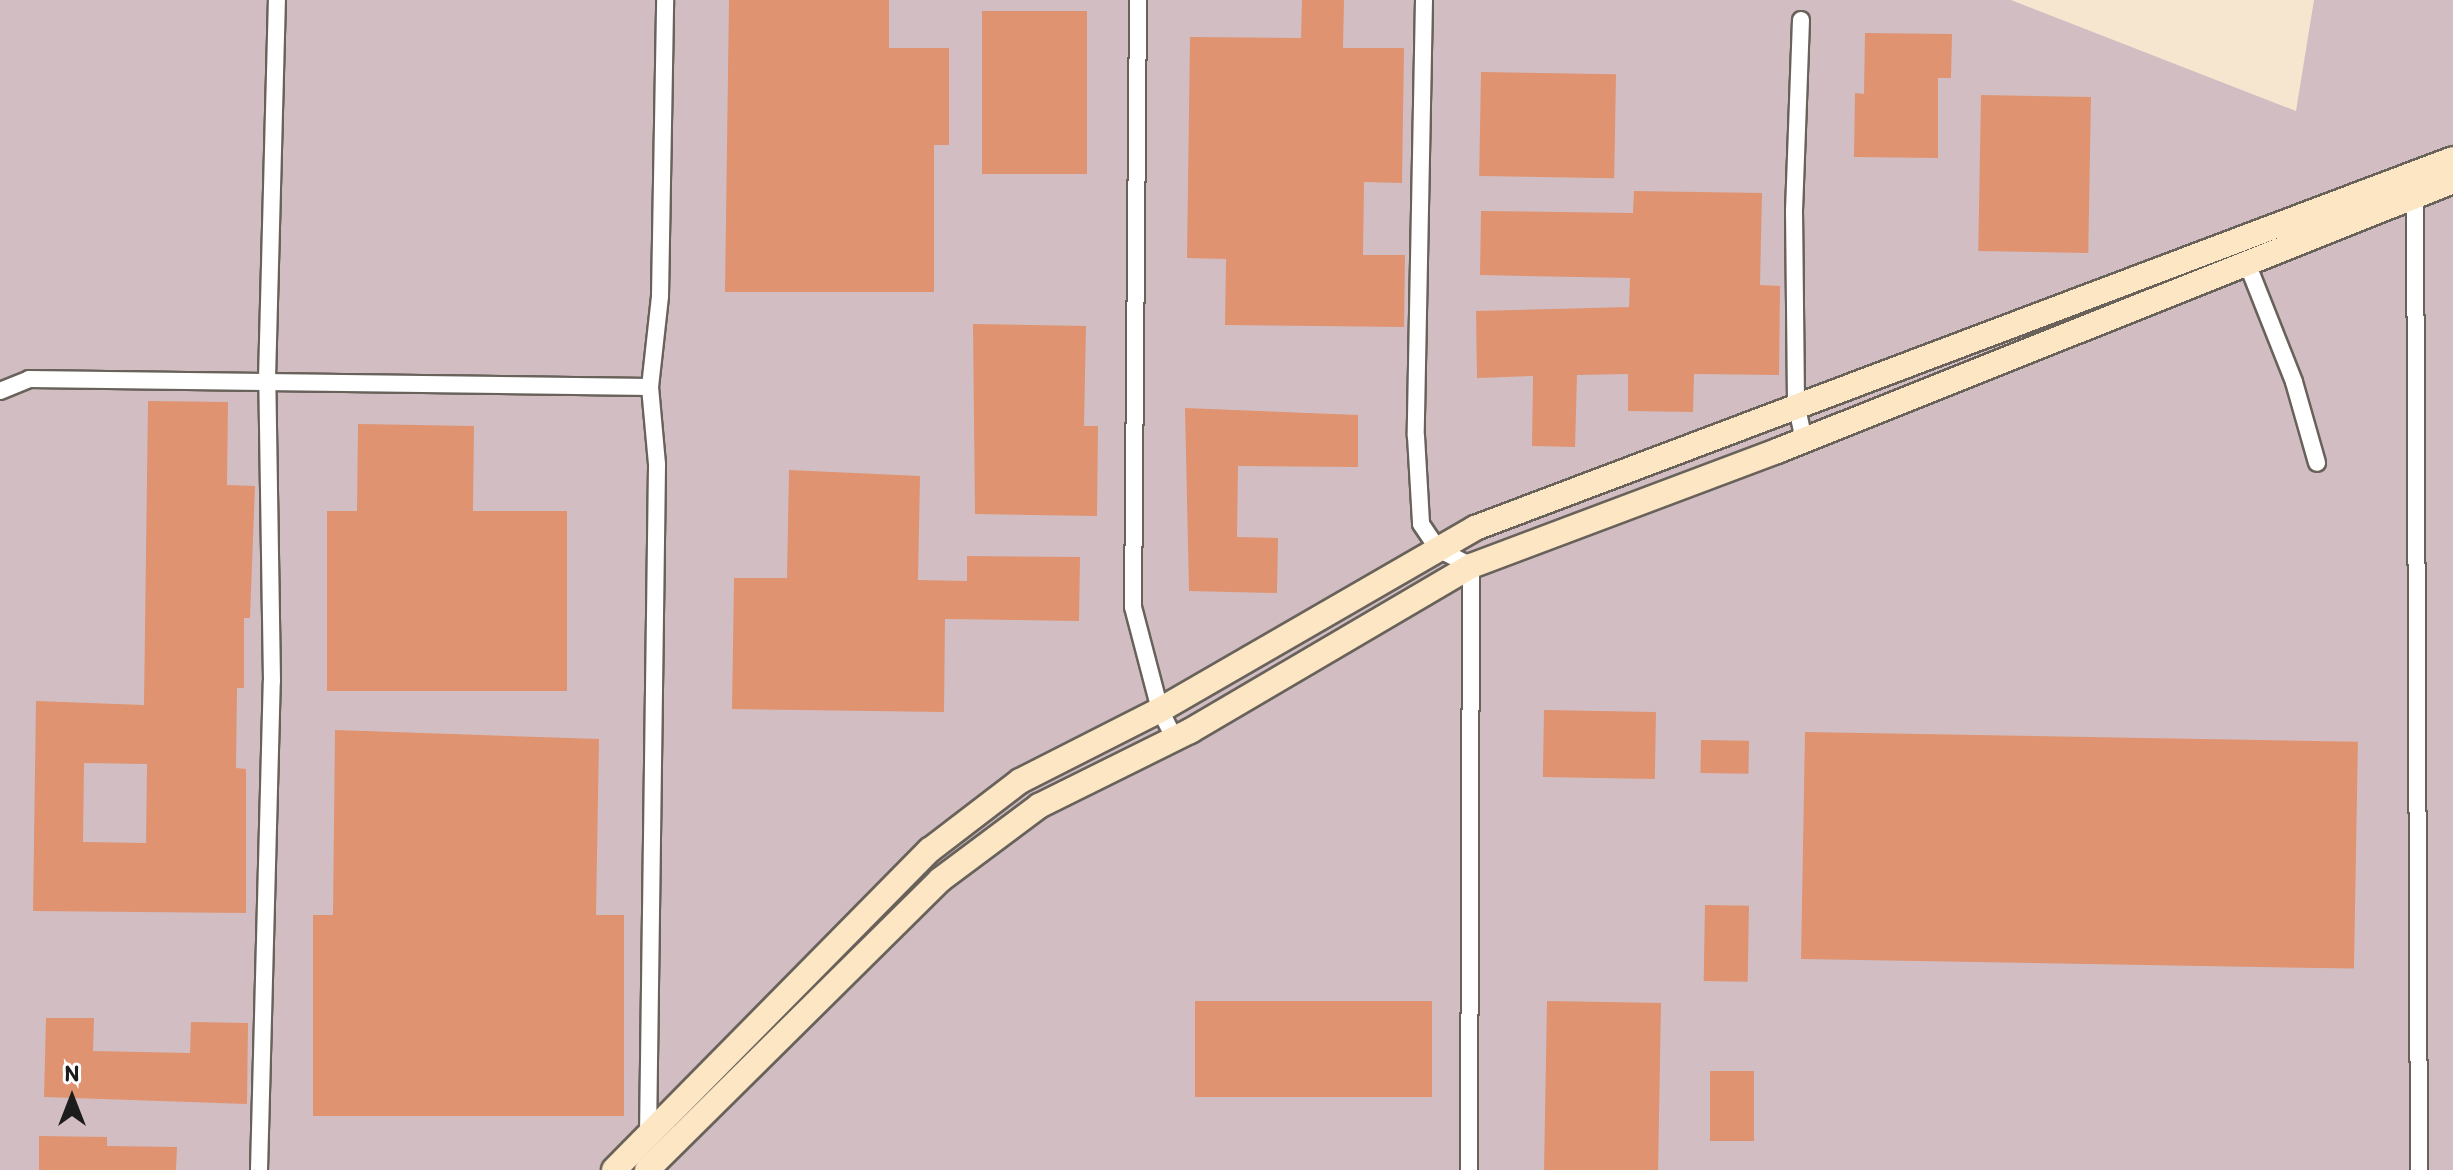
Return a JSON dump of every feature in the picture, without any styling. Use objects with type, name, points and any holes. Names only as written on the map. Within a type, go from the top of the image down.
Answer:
[{"type":"street","points":[[259,1170],[272,681],[267,379],[277,0]]},
{"type":"street","points":[[654,1166],[648,1136],[657,464],[650,387],[660,296],[665,0]]},
{"type":"street","points":[[1138,0],[1133,607],[1160,710],[1175,739]]},
{"type":"street","points":[[1424,0],[1416,436],[1421,524],[1438,549],[1471,566]]},
{"type":"street","points":[[1801,20],[1794,210],[1796,403],[1804,441]]},
{"type":"street","points":[[654,1166],[940,880],[1039,806],[1175,739],[1471,566],[1804,441],[2247,263],[2415,185],[2453,159]]},
{"type":"street","points":[[614,1170],[930,850],[1020,781],[1160,710],[1475,528],[1796,403],[2415,185],[2453,181]]},
{"type":"street","points":[[2415,185],[2419,1170]]},
{"type":"street","points":[[2247,263],[2294,382],[2317,463]]},
{"type":"street","points":[[0,391],[29,379],[267,379],[650,387]]},
{"type":"street","points":[[1469,1170],[1471,566]]},
{"type":"shaded area","points":[[0,0],[2011,0],[2296,111],[2314,0],[2453,0],[2453,1170],[0,1170]]},
{"type":"building","points":[[729,0],[889,0],[889,48],[949,48],[949,145],[934,145],[934,292],[725,292]]},
{"type":"building","points":[[1302,0],[1344,0],[1343,48],[1404,48],[1402,183],[1364,182],[1363,255],[1405,255],[1404,327],[1225,325],[1226,259],[1187,258],[1190,37],[1301,38]]},
{"type":"building","points":[[982,11],[1087,11],[1087,174],[982,174]]},
{"type":"building","points":[[1865,33],[1952,34],[1951,78],[1938,78],[1938,158],[1854,157],[1855,93],[1864,94]]},
{"type":"building","points":[[1481,72],[1616,74],[1614,178],[1479,176]]},
{"type":"building","points":[[1981,95],[2091,97],[2088,253],[1978,251]]},
{"type":"building","points":[[1634,191],[1762,193],[1760,285],[1780,286],[1779,375],[1694,374],[1693,412],[1628,411],[1628,374],[1577,375],[1575,447],[1532,446],[1533,376],[1477,378],[1476,311],[1629,307],[1630,278],[1480,275],[1481,211],[1633,213]]},
{"type":"building","points":[[973,324],[1086,326],[1084,426],[1098,426],[1097,516],[975,514]]},
{"type":"building","points":[[148,401],[228,402],[227,485],[255,486],[250,618],[244,618],[244,688],[237,688],[236,768],[246,769],[246,913],[33,911],[36,701],[144,705]],"holes":[[[84,763],[147,764],[146,843],[83,842]]]},
{"type":"building","points":[[1185,408],[1358,415],[1358,467],[1238,466],[1237,537],[1278,538],[1277,593],[1189,591]]},
{"type":"building","points":[[358,424],[474,426],[473,511],[567,511],[567,691],[327,691],[327,511],[357,511]]},
{"type":"building","points":[[789,470],[920,476],[918,580],[967,581],[967,556],[1080,557],[1079,621],[945,619],[944,712],[732,709],[734,578],[787,578]]},
{"type":"building","points":[[1544,710],[1656,712],[1655,779],[1543,777]]},
{"type":"building","points":[[335,730],[599,739],[596,915],[624,915],[624,1116],[313,1116],[313,915],[333,915]]},
{"type":"building","points":[[1805,732],[2358,742],[2354,969],[1801,959]]},
{"type":"building","points":[[1701,740],[1749,741],[1748,774],[1700,773]]},
{"type":"building","points":[[1705,905],[1749,906],[1748,982],[1704,981]]},
{"type":"building","points":[[1195,1001],[1432,1001],[1432,1097],[1195,1097]]},
{"type":"building","points":[[1547,1001],[1661,1003],[1658,1170],[1544,1170]]},
{"type":"building","points":[[46,1018],[94,1018],[93,1051],[190,1053],[191,1022],[248,1023],[247,1104],[44,1097]]},
{"type":"building","points":[[1710,1071],[1754,1071],[1754,1141],[1710,1141]]},
{"type":"building","points":[[39,1136],[107,1137],[107,1146],[177,1147],[176,1170],[39,1170]]}]
